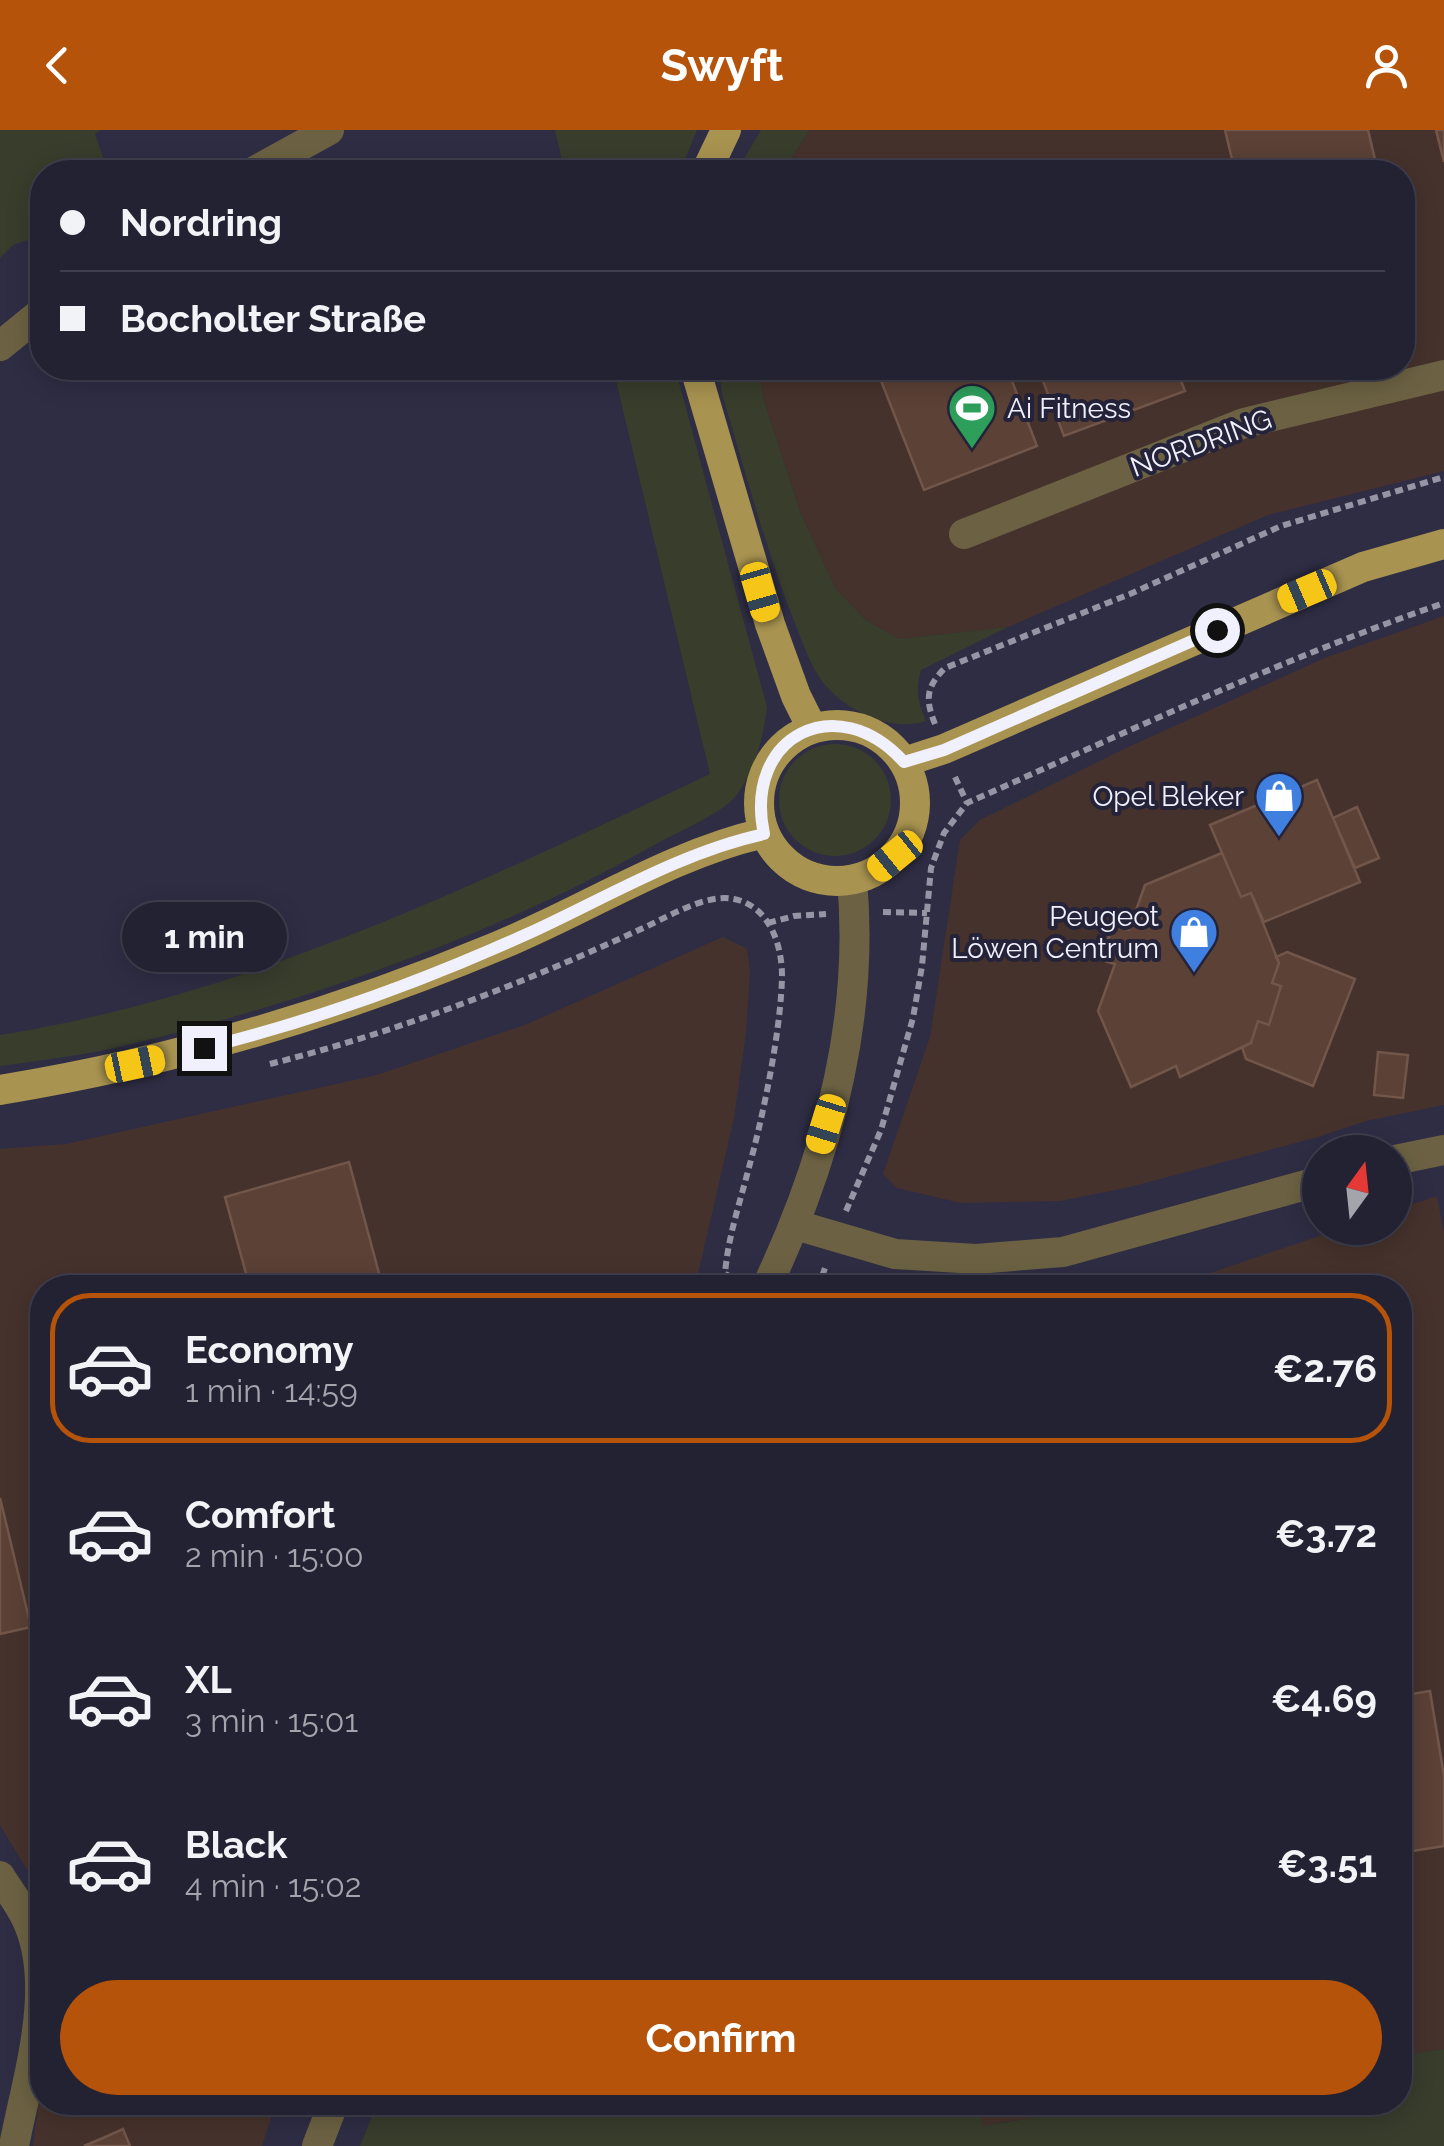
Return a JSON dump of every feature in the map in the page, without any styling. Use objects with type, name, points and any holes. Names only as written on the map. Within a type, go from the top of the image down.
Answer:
[{"type":"main road","points":[[712,160],[726,130]]},
{"type":"main road","points":[[699,380],[770,624],[812,728]]},
{"type":"main road","points":[[904,762],[944,750],[1363,567],[1444,544]]},
{"type":"main road","points":[[838,725],[864,730],[886,742],[904,762],[913,785],[915,810],[909,834],[895,856],[876,872],[852,880],[826,881],[800,872],[779,856],[764,834],[759,808],[761,782],[772,760],[789,741],[812,728],[838,725]]},
{"type":"main road","points":[[0,1090],[117,1068],[238,1039],[372,997],[522,936],[705,851],[764,834]]},
{"type":"street","points":[[274,160],[329,130]]},
{"type":"street","points":[[0,346],[30,322]]},
{"type":"street","name":"NORDRING","points":[[964,534],[1244,423],[1444,374]]},
{"type":"street","points":[[760,1275],[796,1225],[836,1090],[853,1015],[857,939],[852,880]]},
{"type":"street","points":[[1412,1157],[1444,1150]]},
{"type":"street","points":[[796,1225],[895,1254],[976,1259],[1063,1252],[1302,1186]]},
{"type":"street","points":[[0,1876],[30,1910]]},
{"type":"street","points":[[14,2146],[30,2073]]},
{"type":"street","points":[[318,2146],[329,2115]]},
{"type":"path","points":[[967,803],[926,697],[931,681],[944,668],[1130,594],[1280,526],[1444,477]]},
{"type":"path","points":[[822,1275],[880,1130],[913,1018],[924,952],[931,868],[944,833],[967,803],[1228,687],[1444,603]]},
{"type":"path","points":[[258,1067],[374,1034],[514,983],[694,904],[732,898],[762,912],[776,936],[782,974],[774,1046],[749,1169],[728,1239],[729,1275]]},
{"type":"shaded area","points":[[810,130],[1444,130],[1444,471],[1268,515],[1008,627],[899,639],[866,620],[836,589],[801,514],[760,380],[1415,380],[1415,160],[790,160]]},
{"type":"shaded area","points":[[1444,616],[1444,1105],[1366,1121],[1324,1135],[1302,1135],[1302,1141],[1130,1187],[1060,1201],[961,1203],[897,1188],[883,1174],[930,1037],[960,840],[980,820],[1126,748],[1325,658]]},
{"type":"shaded area","points":[[723,937],[747,949],[750,971],[746,1033],[734,1118],[698,1275],[30,1275],[30,1875],[0,1825],[0,1149],[66,1144],[377,1075],[525,1025]]},
{"type":"shaded area","points":[[1437,1196],[1444,1233],[1444,2049],[1412,2054],[1412,1275],[1204,1275],[1302,1242],[1302,1245],[1412,1245],[1412,1204]]},
{"type":"shaded area","points":[[37,2115],[272,2115],[262,2146],[33,2146]]},
{"type":"shaded area","points":[[980,2115],[1049,2115],[982,2126]]},
{"type":"green space","points":[[0,130],[101,130],[95,134],[104,160],[30,160],[30,239],[13,245],[0,258]]},
{"type":"green space","points":[[555,130],[697,130],[685,160],[562,160]]},
{"type":"green space","points":[[761,130],[810,130],[790,160],[743,160]]},
{"type":"green space","points":[[616,380],[678,380],[767,707],[757,755],[734,798],[708,817],[593,878],[527,910],[388,966],[245,1014],[174,1033],[92,1052],[0,1066],[0,1035],[93,1017],[275,963],[452,893],[710,774]]},
{"type":"green space","points":[[720,380],[760,380],[801,514],[836,589],[866,620],[899,639],[1008,627],[921,670],[918,696],[926,721],[900,724],[861,713],[838,698],[818,674],[794,621],[765,537]]},
{"type":"green space","points":[[835,744],[857,748],[875,760],[887,778],[891,800],[887,822],[875,840],[857,852],[835,856],[813,852],[795,840],[783,822],[779,800],[783,778],[795,760],[813,748]]},
{"type":"green space","points":[[1444,2049],[1444,2146],[360,2146],[373,2115],[980,2115],[983,2126],[1049,2115],[1412,2115],[1412,2054]]},
{"type":"building","points":[[1225,130],[1368,130],[1375,160],[1232,160]]},
{"type":"building","points":[[1436,130],[1444,130],[1444,162]]},
{"type":"building","points":[[881,380],[1012,380],[1037,446],[924,490]]},
{"type":"building","points":[[1043,380],[1181,380],[1185,391],[1064,436]]},
{"type":"building","name":"Opel Bleker","points":[[1317,780],[1360,882],[1264,922],[1251,893],[1241,897],[1210,825]]},
{"type":"building","points":[[1357,807],[1379,858],[1355,868],[1333,818]]},
{"type":"building","name":"Peugeot Löwen Centrum","points":[[1222,853],[1241,897],[1251,893],[1279,963],[1272,983],[1281,986],[1269,1025],[1258,1021],[1251,1043],[1180,1077],[1176,1066],[1131,1087],[1098,1011],[1115,964],[1101,960],[1113,924],[1129,930],[1145,885]]},
{"type":"building","points":[[1287,952],[1355,979],[1313,1086],[1246,1059],[1242,1047],[1251,1043],[1258,1021],[1269,1025],[1281,986],[1272,983],[1279,963],[1276,957]]},
{"type":"building","points":[[1378,1052],[1408,1055],[1403,1098],[1374,1095]]},
{"type":"building","points":[[349,1162],[379,1275],[246,1275],[225,1197]]},
{"type":"building","points":[[0,1498],[30,1627],[0,1634]]},
{"type":"building","points":[[1430,1691],[1444,1776],[1444,1846],[1412,1851],[1412,1694]]},
{"type":"building","points":[[123,2129],[130,2146],[84,2146],[103,2138]]},
{"type":"place","name":"Ai Fitness","points":[[972,450]]},
{"type":"place","name":"Opel Bleker","points":[[1279,838]]},
{"type":"place","name":"Peugeot Löwen Centrum","points":[[1194,974]]},
{"type":"route","points":[[204,1048],[372,997],[522,936],[705,851],[764,834],[759,808],[761,782],[772,760],[789,741],[812,728],[838,725],[864,730],[886,742],[904,762],[944,750],[1217,630]]}]
